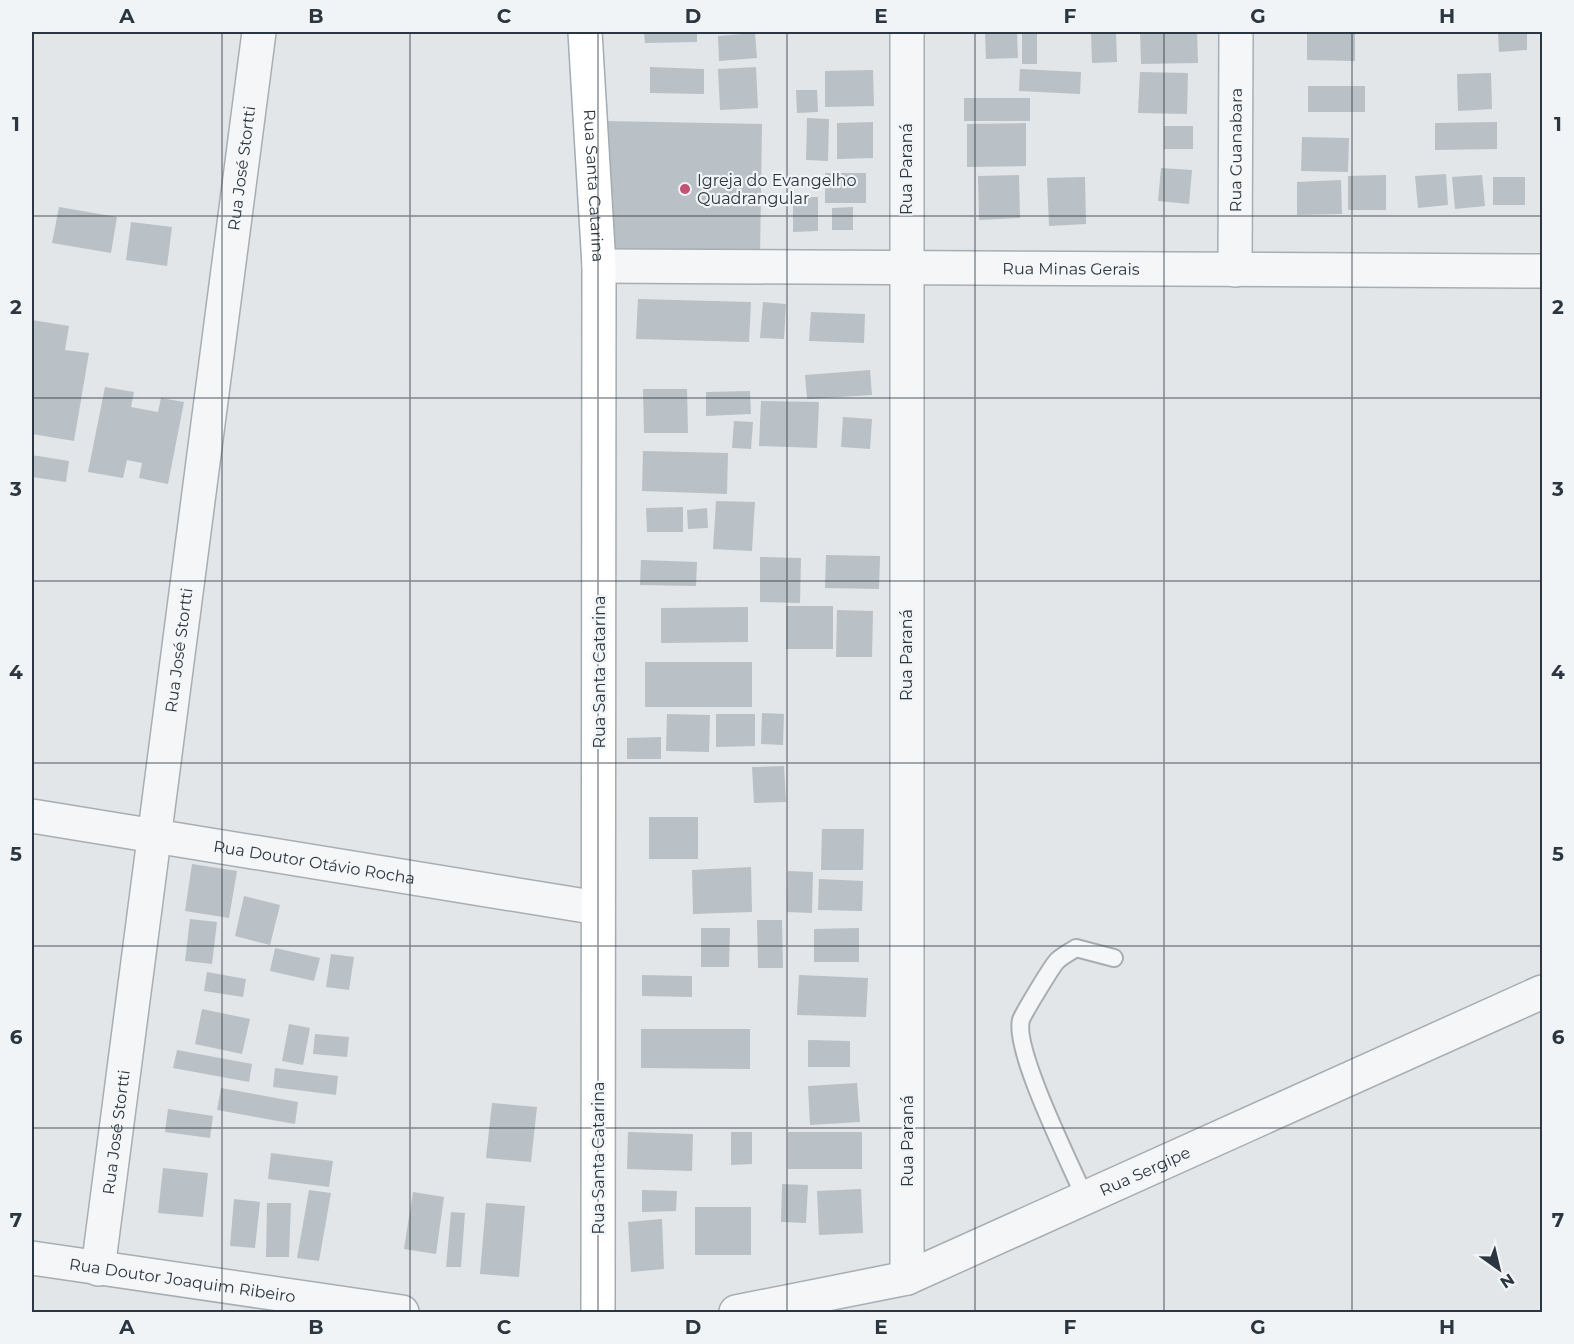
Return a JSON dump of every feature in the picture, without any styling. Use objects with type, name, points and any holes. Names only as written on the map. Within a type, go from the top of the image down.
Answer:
[{"type":"main road","name":"Rua Santa Catarina","points":[[585,32],[599,266],[598,1312]]},
{"type":"street","name":"Rua José Stortti","points":[[98,1269],[152,837],[259,32]]},
{"type":"street","name":"Rua Paraná","points":[[907,32],[907,1278]]},
{"type":"street","name":"Rua Guanabara","points":[[1235,270],[1236,32]]},
{"type":"street","name":"Rua Minas Gerais","points":[[599,266],[1542,271]]},
{"type":"street","name":"Rua Doutor Otávio Rocha","points":[[32,816],[598,908]]},
{"type":"street","name":"Rua Sergipe","points":[[736,1312],[907,1278],[1542,992]]},
{"type":"street","name":"Rua Doutor Joaquim Ribeiro","points":[[32,1258],[402,1312]]},
{"type":"lane","points":[[1085,1198],[1036,1084],[1023,1045],[1021,1021],[1057,962],[1076,948],[1114,958]]},
{"type":"building","points":[[644,32],[697,32],[697,42],[645,43]]},
{"type":"building","points":[[985,32],[1017,32],[1018,58],[986,59]]},
{"type":"building","points":[[1022,32],[1037,32],[1037,64],[1022,64]]},
{"type":"building","points":[[1091,32],[1116,32],[1117,62],[1092,63]]},
{"type":"building","points":[[1140,32],[1197,32],[1198,63],[1141,64]]},
{"type":"building","points":[[1307,32],[1355,32],[1355,61],[1307,60]]},
{"type":"building","points":[[1498,32],[1527,32],[1527,50],[1499,52]]},
{"type":"building","points":[[755,33],[757,58],[719,61],[718,36]]},
{"type":"building","points":[[650,67],[704,69],[704,94],[650,93]]},
{"type":"building","points":[[756,67],[758,108],[720,110],[718,69]]},
{"type":"building","points":[[1020,69],[1081,72],[1080,94],[1019,91]]},
{"type":"building","points":[[873,70],[874,106],[825,107],[825,71]]},
{"type":"building","points":[[1140,72],[1188,73],[1187,114],[1138,113]]},
{"type":"building","points":[[1491,73],[1492,109],[1458,111],[1457,74]]},
{"type":"building","points":[[1308,86],[1365,86],[1365,112],[1308,112]]},
{"type":"building","points":[[796,90],[817,90],[818,112],[797,113]]},
{"type":"building","points":[[964,98],[1030,98],[1030,121],[964,121]]},
{"type":"building","points":[[807,118],[829,119],[828,161],[806,160]]},
{"type":"building","name":"Igreja do Evangelho Quadrangular","points":[[606,121],[762,124],[760,256],[613,253]]},
{"type":"building","points":[[873,122],[873,158],[837,159],[837,123]]},
{"type":"building","points":[[1497,122],[1497,149],[1435,150],[1435,123]]},
{"type":"building","points":[[1026,123],[1026,166],[967,167],[967,124]]},
{"type":"building","points":[[1164,126],[1193,126],[1193,149],[1164,149]]},
{"type":"building","points":[[1302,137],[1349,138],[1348,172],[1301,171]]},
{"type":"building","points":[[1161,168],[1192,170],[1189,204],[1158,201]]},
{"type":"building","points":[[825,173],[866,173],[866,203],[825,203]]},
{"type":"building","points":[[1446,174],[1448,205],[1418,208],[1415,176]]},
{"type":"building","points":[[1019,175],[1020,218],[979,220],[978,176]]},
{"type":"building","points":[[1386,175],[1386,210],[1348,210],[1348,176]]},
{"type":"building","points":[[1482,175],[1485,206],[1455,209],[1452,177]]},
{"type":"building","points":[[1085,177],[1086,224],[1049,226],[1047,178]]},
{"type":"building","points":[[1493,177],[1525,177],[1525,205],[1493,205]]},
{"type":"building","points":[[1341,180],[1342,214],[1297,215],[1297,182]]},
{"type":"building","points":[[793,197],[818,197],[818,231],[793,232]]},
{"type":"building","points":[[59,207],[117,217],[111,253],[52,243]]},
{"type":"building","points":[[853,207],[853,230],[832,230],[832,208]]},
{"type":"building","points":[[131,222],[172,227],[167,266],[126,260]]},
{"type":"building","points":[[638,299],[751,302],[749,342],[636,339]]},
{"type":"building","points":[[763,302],[786,304],[784,339],[760,338]]},
{"type":"building","points":[[811,312],[865,314],[864,343],[809,341]]},
{"type":"building","points":[[32,320],[69,326],[65,350],[89,353],[74,441],[32,434]]},
{"type":"building","points":[[870,370],[872,395],[807,399],[805,375]]},
{"type":"building","points":[[105,387],[134,392],[131,407],[158,412],[161,398],[184,402],[168,484],[139,478],[142,463],[127,460],[123,478],[88,472]]},
{"type":"building","points":[[643,389],[687,389],[688,433],[644,433]]},
{"type":"building","points":[[750,391],[751,414],[706,416],[706,392]]},
{"type":"building","points":[[761,401],[819,402],[817,448],[759,446]]},
{"type":"building","points":[[843,417],[872,419],[870,449],[841,447]]},
{"type":"building","points":[[734,421],[753,422],[751,449],[732,448]]},
{"type":"building","points":[[643,451],[728,453],[727,494],[642,491]]},
{"type":"building","points":[[32,455],[69,461],[66,482],[32,477]]},
{"type":"building","points":[[716,501],[755,502],[752,551],[713,549]]},
{"type":"building","points":[[683,507],[683,532],[647,532],[646,508]]},
{"type":"building","points":[[707,508],[708,528],[688,529],[687,510]]},
{"type":"building","points":[[826,555],[880,556],[879,589],[825,588]]},
{"type":"building","points":[[760,557],[801,558],[800,603],[760,602]]},
{"type":"building","points":[[641,560],[697,562],[696,586],[640,585]]},
{"type":"building","points":[[786,606],[833,606],[833,649],[786,649]]},
{"type":"building","points":[[748,607],[748,642],[661,643],[661,608]]},
{"type":"building","points":[[837,610],[873,611],[872,657],[836,657]]},
{"type":"building","points":[[645,662],[752,662],[752,707],[645,707]]},
{"type":"building","points":[[762,713],[784,714],[783,745],[761,744]]},
{"type":"building","points":[[667,714],[710,715],[709,752],[666,751]]},
{"type":"building","points":[[716,714],[755,714],[755,746],[716,747]]},
{"type":"building","points":[[661,737],[661,759],[627,759],[627,738]]},
{"type":"building","points":[[784,766],[786,802],[754,803],[752,767]]},
{"type":"building","points":[[649,817],[698,817],[698,859],[649,859]]},
{"type":"building","points":[[822,829],[864,829],[863,870],[821,870]]},
{"type":"building","points":[[192,864],[237,871],[229,918],[185,911]]},
{"type":"building","points":[[751,867],[752,912],[693,914],[692,870]]},
{"type":"building","points":[[788,871],[813,872],[812,913],[787,912]]},
{"type":"building","points":[[819,879],[863,881],[862,911],[818,910]]},
{"type":"building","points":[[244,896],[280,905],[270,945],[235,936]]},
{"type":"building","points":[[190,919],[217,922],[212,964],[185,961]]},
{"type":"building","points":[[757,920],[782,920],[783,968],[758,968]]},
{"type":"building","points":[[701,928],[730,928],[729,967],[701,967]]},
{"type":"building","points":[[859,928],[859,962],[814,962],[814,929]]},
{"type":"building","points":[[275,948],[320,958],[314,981],[270,971]]},
{"type":"building","points":[[331,954],[354,957],[349,990],[326,987]]},
{"type":"building","points":[[207,972],[246,979],[243,997],[204,991]]},
{"type":"building","points":[[642,975],[692,976],[692,997],[642,996]]},
{"type":"building","points":[[799,975],[868,978],[866,1017],[797,1015]]},
{"type":"building","points":[[202,1009],[250,1019],[242,1054],[195,1044]]},
{"type":"building","points":[[289,1024],[310,1028],[303,1065],[282,1061]]},
{"type":"building","points":[[641,1029],[750,1029],[750,1069],[641,1068]]},
{"type":"building","points":[[315,1034],[349,1037],[347,1057],[313,1054]]},
{"type":"building","points":[[808,1040],[850,1041],[850,1067],[808,1067]]},
{"type":"building","points":[[177,1050],[252,1064],[249,1082],[173,1068]]},
{"type":"building","points":[[275,1068],[338,1076],[336,1095],[273,1087]]},
{"type":"building","points":[[857,1083],[860,1122],[810,1125],[808,1086]]},
{"type":"building","points":[[221,1088],[298,1102],[295,1124],[217,1110]]},
{"type":"building","points":[[492,1103],[537,1107],[531,1162],[486,1158]]},
{"type":"building","points":[[168,1109],[213,1116],[210,1138],[165,1132]]},
{"type":"building","points":[[628,1132],[693,1134],[692,1171],[627,1169]]},
{"type":"building","points":[[731,1132],[752,1132],[752,1164],[731,1165]]},
{"type":"building","points":[[788,1132],[862,1132],[862,1169],[788,1169]]},
{"type":"building","points":[[271,1153],[333,1161],[329,1187],[268,1179]]},
{"type":"building","points":[[163,1168],[208,1173],[203,1217],[158,1213]]},
{"type":"building","points":[[782,1184],[808,1185],[806,1223],[781,1222]]},
{"type":"building","points":[[861,1189],[863,1233],[819,1235],[817,1191]]},
{"type":"building","points":[[309,1190],[331,1193],[319,1261],[297,1258]]},
{"type":"building","points":[[642,1190],[677,1191],[676,1211],[642,1212]]},
{"type":"building","points":[[413,1192],[444,1197],[436,1254],[404,1249]]},
{"type":"building","points":[[234,1199],[260,1202],[255,1248],[230,1246]]},
{"type":"building","points":[[267,1203],[291,1203],[289,1257],[266,1257]]},
{"type":"building","points":[[486,1203],[525,1206],[519,1277],[480,1274]]},
{"type":"building","points":[[695,1207],[751,1207],[751,1255],[695,1255]]},
{"type":"building","points":[[451,1212],[465,1213],[461,1267],[446,1267]]},
{"type":"building","points":[[662,1219],[664,1269],[631,1272],[628,1222]]},
{"type":"place","name":"Igreja do Evangelho Quadrangular","points":[[685,189]]}]
